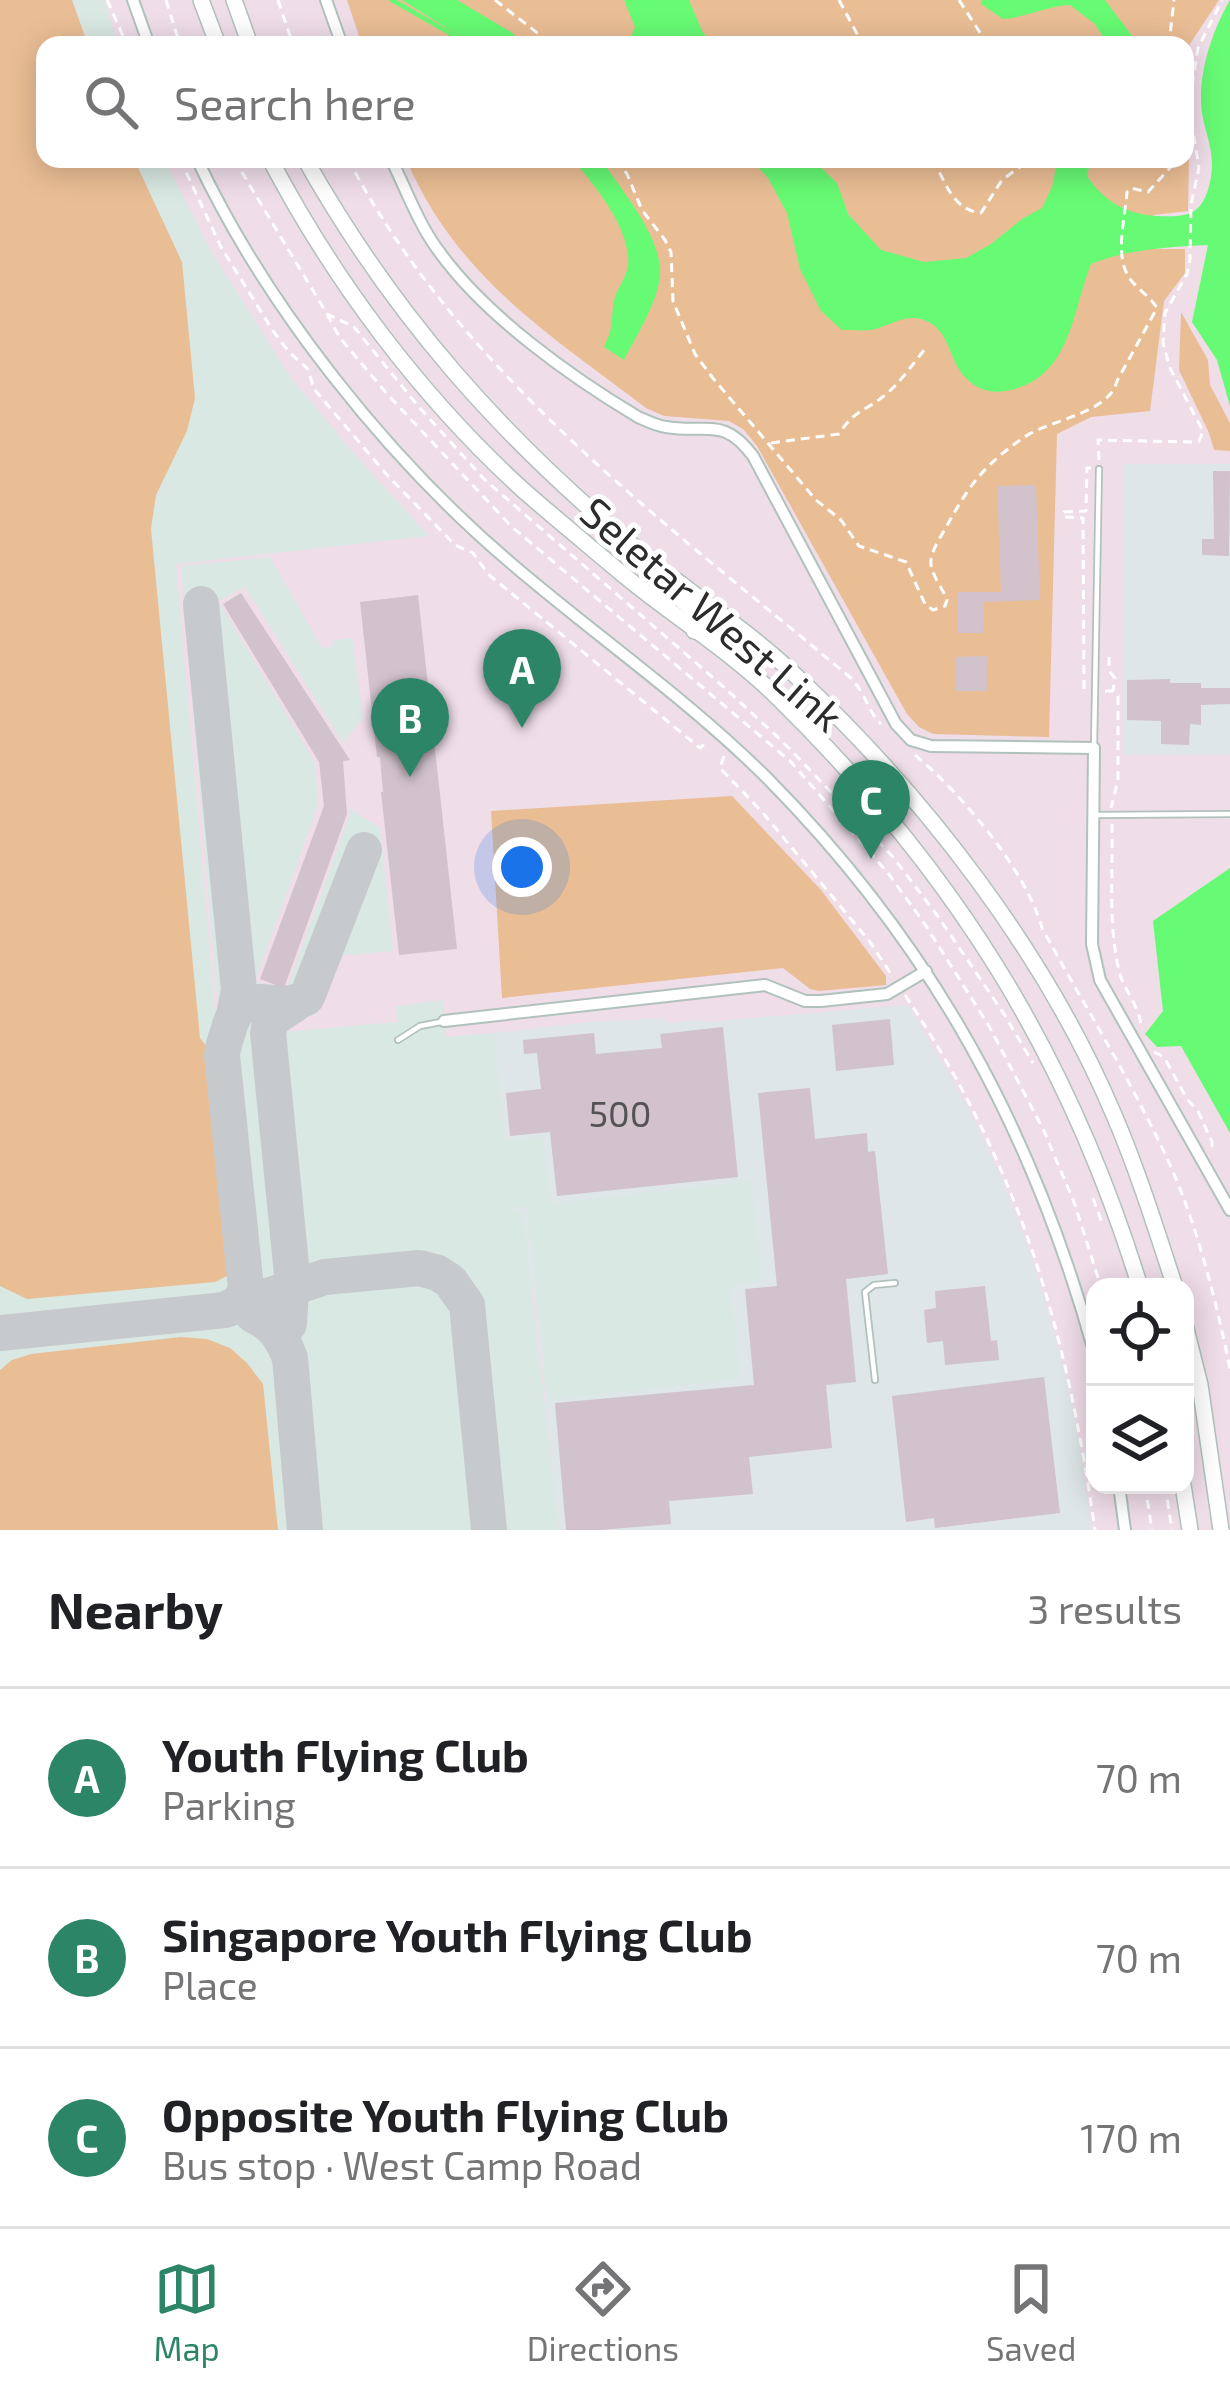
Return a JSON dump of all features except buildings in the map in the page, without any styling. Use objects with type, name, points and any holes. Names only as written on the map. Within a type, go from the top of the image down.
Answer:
[{"type":"main road","points":[[201,0],[215,36]]},
{"type":"main road","points":[[234,0],[247,36]]},
{"type":"main road","name":"Seletar West Link","points":[[275,168],[343,280],[450,416],[521,488],[774,694],[905,834],[989,953],[1048,1055],[1118,1214],[1137,1278]]},
{"type":"main road","name":"Seletar West Link","points":[[309,168],[370,265],[459,381],[542,466],[638,550],[793,673],[884,765],[970,869],[1030,959],[1114,1114],[1172,1278]]},
{"type":"main road","points":[[638,550],[666,587],[700,616],[694,631]]},
{"type":"main road","points":[[1194,1361],[1221,1530]]},
{"type":"main road","points":[[1184,1494],[1190,1530]]},
{"type":"main road","points":[[1217,1506],[1230,1524]]},
{"type":"street","points":[[134,0],[146,36]]},
{"type":"street","points":[[326,0],[339,36]]},
{"type":"street","points":[[202,168],[297,327],[362,412],[509,562],[617,648],[766,778],[840,860],[926,971],[995,1088],[1024,1152],[1059,1236],[1086,1325]]},
{"type":"street","points":[[395,168],[441,255],[506,323],[638,417],[663,428],[711,428],[740,439],[896,724],[911,740],[931,746],[1094,748],[1093,944],[1100,980],[1230,1210]]},
{"type":"street","points":[[444,1021],[765,985],[806,1001],[887,994],[926,971]]},
{"type":"street","points":[[1120,1494],[1125,1530]]},
{"type":"lane","points":[[1094,748],[1099,469]]},
{"type":"lane","points":[[1095,815],[1230,814]]},
{"type":"lane","points":[[398,1040],[420,1026],[444,1021]]},
{"type":"lane","points":[[875,1380],[865,1292],[874,1285],[895,1283]]},
{"type":"path","points":[[107,0],[123,36]]},
{"type":"path","points":[[166,0],[177,36]]},
{"type":"path","points":[[278,0],[289,36]]},
{"type":"path","points":[[495,0],[541,36]]},
{"type":"path","points":[[839,0],[858,36]]},
{"type":"path","points":[[959,0],[982,36]]},
{"type":"path","points":[[1170,36],[1174,0]]},
{"type":"path","points":[[1194,73],[1198,47],[1222,0]]},
{"type":"path","points":[[1099,469],[1098,440],[1191,442],[1203,436],[1163,343],[1165,313],[1190,260],[1191,203],[1199,168],[1194,137]]},
{"type":"path","points":[[184,168],[221,247],[273,331],[308,369],[314,389],[388,476],[455,545],[472,553],[488,574],[562,637],[700,748],[708,740]]},
{"type":"path","points":[[238,168],[327,314],[354,327],[484,478],[726,689],[876,840],[937,915],[1036,1069]]},
{"type":"path","points":[[623,168],[642,210],[670,252],[673,301],[695,353],[737,409],[815,500],[841,520],[859,546],[906,562],[925,604],[933,610],[946,603],[947,597],[931,565],[932,555],[969,484],[1028,434],[1111,396],[1154,318],[1157,308],[1131,280],[1121,260],[1127,192],[1137,187],[1148,192],[1170,168]]},
{"type":"path","points":[[938,168],[954,200],[967,212],[981,213],[1002,179],[1018,168]]},
{"type":"path","points":[[770,443],[839,434],[855,412],[883,398],[925,349]]},
{"type":"path","points":[[1109,657],[1113,692]]},
{"type":"path","points":[[723,753],[720,768],[870,942],[943,1052],[994,1150],[1024,1224],[1066,1360],[1096,1530]]},
{"type":"path","points":[[1087,1183],[1102,1222]]},
{"type":"path","points":[[1146,1494],[1152,1530]]},
{"type":"path","points":[[1167,1494],[1172,1530]]},
{"type":"shaded area","points":[[0,0],[104,0],[115,36],[36,36],[36,168],[169,168],[212,253],[291,378],[429,536],[176,564],[217,1034],[181,566],[270,557],[322,648],[332,647],[334,640],[352,638],[363,718],[343,743],[245,587],[218,601],[315,763],[318,805],[255,981],[286,992],[349,808],[380,828],[393,951],[339,956],[317,1014],[292,1021],[284,1032],[397,1022],[396,1006],[443,1000],[446,1037],[494,1033],[505,1141],[543,1137],[551,1204],[751,1181],[762,1281],[730,1285],[740,1379],[548,1400],[527,1206],[513,1207],[523,1213],[559,1530],[0,1530]]},
{"type":"shaded area","points":[[0,0],[72,0],[85,36],[36,36],[36,168],[138,168],[182,262],[195,398],[187,431],[156,495],[151,529],[200,1038],[212,1054],[234,1264],[231,1274],[215,1282],[27,1299],[0,1286]]},
{"type":"shaded area","points":[[347,0],[1219,0],[1194,38],[359,36]]},
{"type":"shaded area","points":[[402,0],[457,0],[515,36],[460,36]]},
{"type":"shaded area","points":[[624,0],[689,0],[706,36],[632,36],[635,27]]},
{"type":"shaded area","points":[[981,0],[1105,0],[1132,36],[1102,36],[1070,5],[1003,19]]},
{"type":"shaded area","points":[[1230,0],[1230,406],[1217,360],[1192,322],[1208,245],[1134,252],[1091,264],[1057,357],[1030,383],[1004,391],[982,389],[967,379],[939,331],[924,320],[910,318],[871,330],[842,330],[821,311],[800,269],[787,213],[759,168],[821,168],[837,183],[848,214],[881,250],[924,262],[966,258],[1042,208],[1056,168],[1089,168],[1087,176],[1101,193],[1125,209],[1157,216],[1189,214],[1200,206],[1211,176],[1202,85]]},
{"type":"shaded area","points":[[410,168],[1189,168],[1188,211],[1153,215],[1155,249],[1185,249],[1185,273],[1164,301],[1150,411],[1091,417],[1057,434],[1049,737],[933,734],[919,727],[907,714],[757,446],[743,429],[729,421],[664,416],[646,408],[508,300],[451,237]]},
{"type":"shaded area","points":[[579,168],[607,168],[639,214],[659,260],[656,295],[624,360],[604,347],[628,252],[601,195]]},
{"type":"shaded area","points":[[1181,312],[1208,360],[1210,385],[1230,423],[1230,451],[1214,450],[1179,370]]},
{"type":"shaded area","points":[[1124,464],[1230,464],[1230,755],[1124,755]]},
{"type":"shaded area","points":[[732,796],[821,890],[886,976],[886,985],[819,991],[783,968],[502,998],[491,811]]},
{"type":"shaded area","points":[[1230,868],[1230,1133],[1181,1046],[1157,1047],[1145,1034],[1163,1011],[1153,921]]},
{"type":"shaded area","points":[[908,1005],[970,1111],[1034,1263],[1076,1420],[1092,1530],[559,1530],[534,1290],[519,1214],[513,1211],[494,1033],[662,1018],[670,1023]]},
{"type":"shaded area","points":[[181,1337],[207,1339],[230,1348],[263,1384],[278,1530],[0,1530],[0,1370],[31,1354]]},
{"type":"waterway","points":[[392,0],[455,36]]},
{"type":"taxiway","points":[[201,604],[239,990],[234,1015]]},
{"type":"taxiway","points":[[225,1310],[240,1302],[246,1288],[222,1055],[225,1040],[236,1012],[244,1005],[307,997],[364,850]]},
{"type":"taxiway","points":[[289,1324],[292,1274],[268,1033],[271,1020],[295,1004]]},
{"type":"taxiway","points":[[0,1333],[225,1310],[325,1277],[419,1268],[438,1273],[467,1305],[489,1530]]},
{"type":"taxiway","points":[[253,1315],[276,1332],[290,1358],[305,1530]]},
{"type":"place","name":"Youth Flying Club","points":[[522,728]]},
{"type":"place","name":"Singapore Youth Flying Club","points":[[410,777]]},
{"type":"place","name":"Opposite Youth Flying Club","points":[[871,859]]}]
